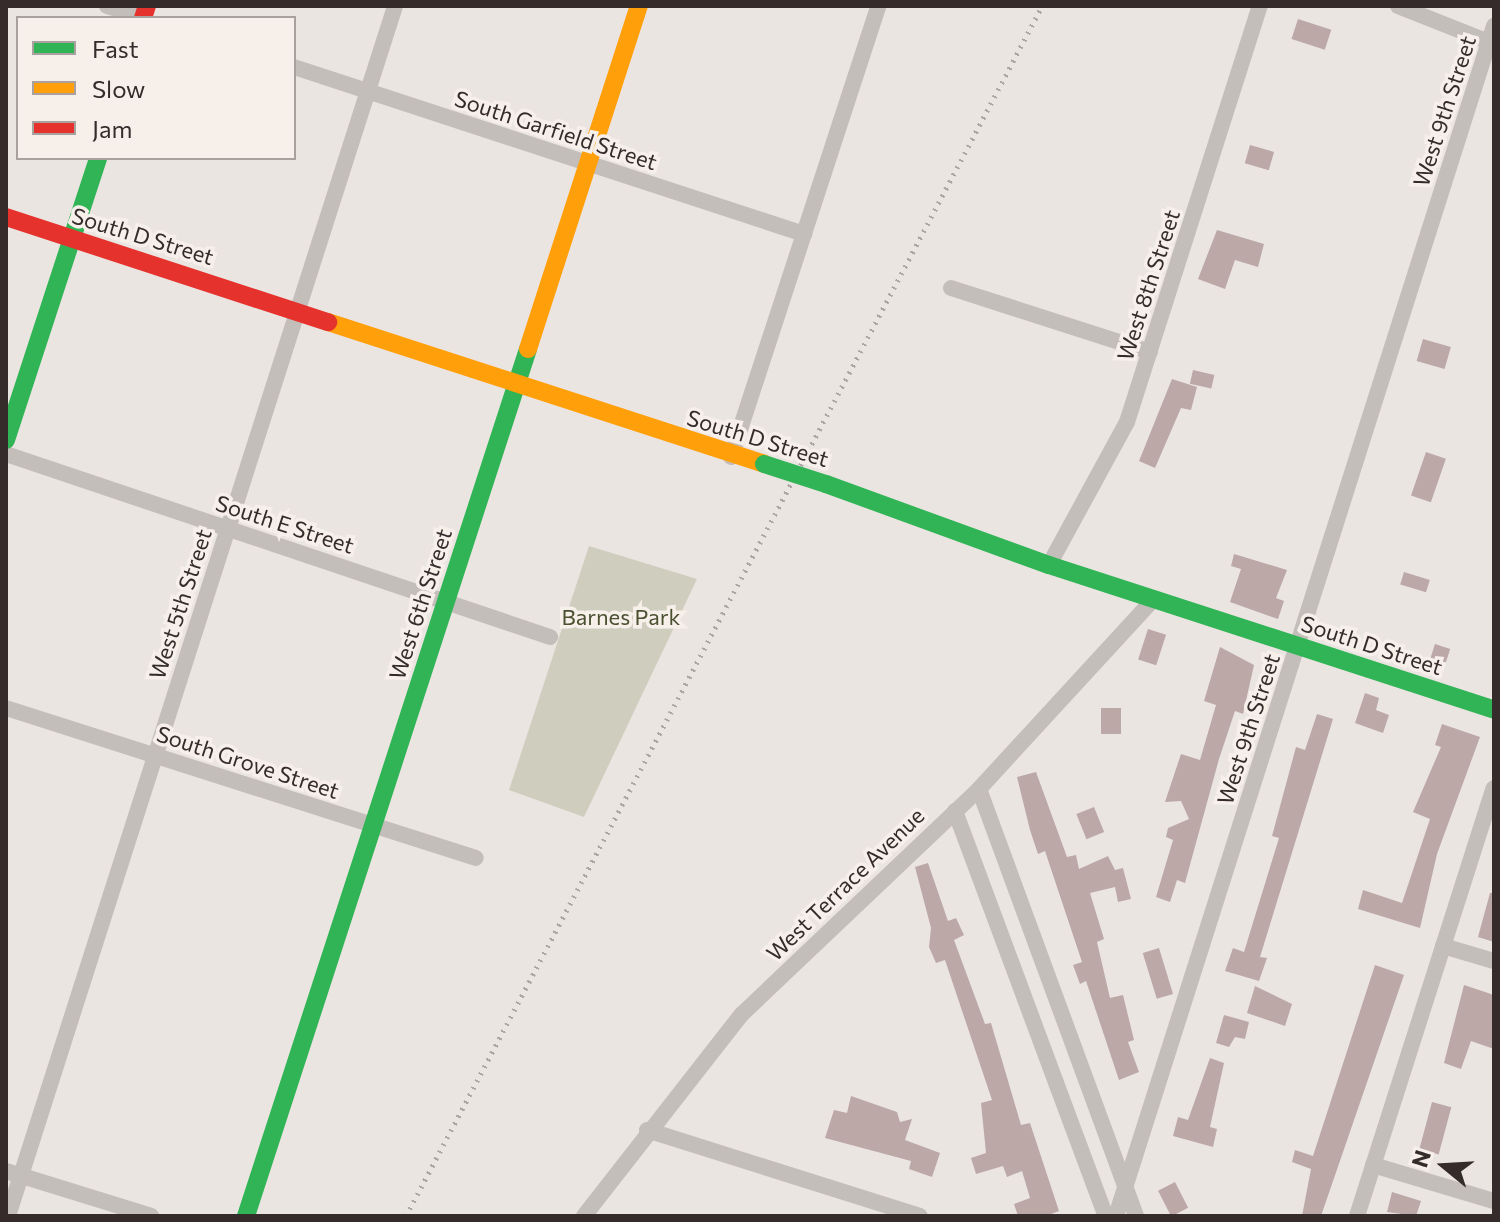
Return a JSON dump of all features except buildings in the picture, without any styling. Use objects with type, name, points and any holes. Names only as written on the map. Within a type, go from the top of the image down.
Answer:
[{"type":"main road","name":"West 6th Street","points":[[246,1216],[639,6]]},
{"type":"main road","points":[[6,440],[97,160]]},
{"type":"main road","name":"South D Street","points":[[6,217],[298,309],[516,386],[731,457],[826,484],[1049,565],[1494,710]]},
{"type":"street","points":[[107,6],[137,16]]},
{"type":"street","name":"West 5th Street","points":[[8,1216],[13,1173],[155,756],[395,6]]},
{"type":"street","points":[[731,457],[878,6]]},
{"type":"street","name":"West 8th Street","points":[[1049,565],[1116,449],[1260,6]]},
{"type":"street","points":[[1398,6],[1492,34]]},
{"type":"street","name":"West 9th Street","points":[[1116,1216],[1492,34]]},
{"type":"street","name":"South Garfield Street","points":[[296,68],[804,234]]},
{"type":"street","points":[[951,288],[1150,352]]},
{"type":"street","name":"South E Street","points":[[6,454],[550,637]]},
{"type":"street","name":"West Terrace Avenue","points":[[584,1216],[647,1130],[741,1015],[979,789],[1154,599]]},
{"type":"street","name":"South Grove Street","points":[[6,708],[476,858]]},
{"type":"street","points":[[1357,1216],[1494,788]]},
{"type":"street","points":[[979,789],[1136,1216]]},
{"type":"street","points":[[955,811],[1106,1216]]},
{"type":"street","points":[[1443,946],[1494,961]]},
{"type":"street","points":[[647,1130],[920,1216]]},
{"type":"street","points":[[1373,1165],[1494,1201]]},
{"type":"street","points":[[13,1173],[151,1216]]},
{"type":"green space","name":"Barnes Park","points":[[589,546],[697,579],[584,817],[509,790]]},
{"type":"railway","points":[[406,1216],[1042,6]]},
{"type":"traffic: fast","points":[[6,440],[97,160]]},
{"type":"traffic: fast","points":[[246,1216],[528,349]]},
{"type":"traffic: fast","points":[[764,464],[826,484]]},
{"type":"traffic: fast","points":[[826,484],[1049,565],[1494,710]]},
{"type":"traffic: slow","points":[[528,349],[639,6]]},
{"type":"traffic: slow","points":[[328,322],[764,464]]},
{"type":"traffic: jam","points":[[144,16],[147,6]]},
{"type":"traffic: jam","points":[[6,217],[328,322]]}]
